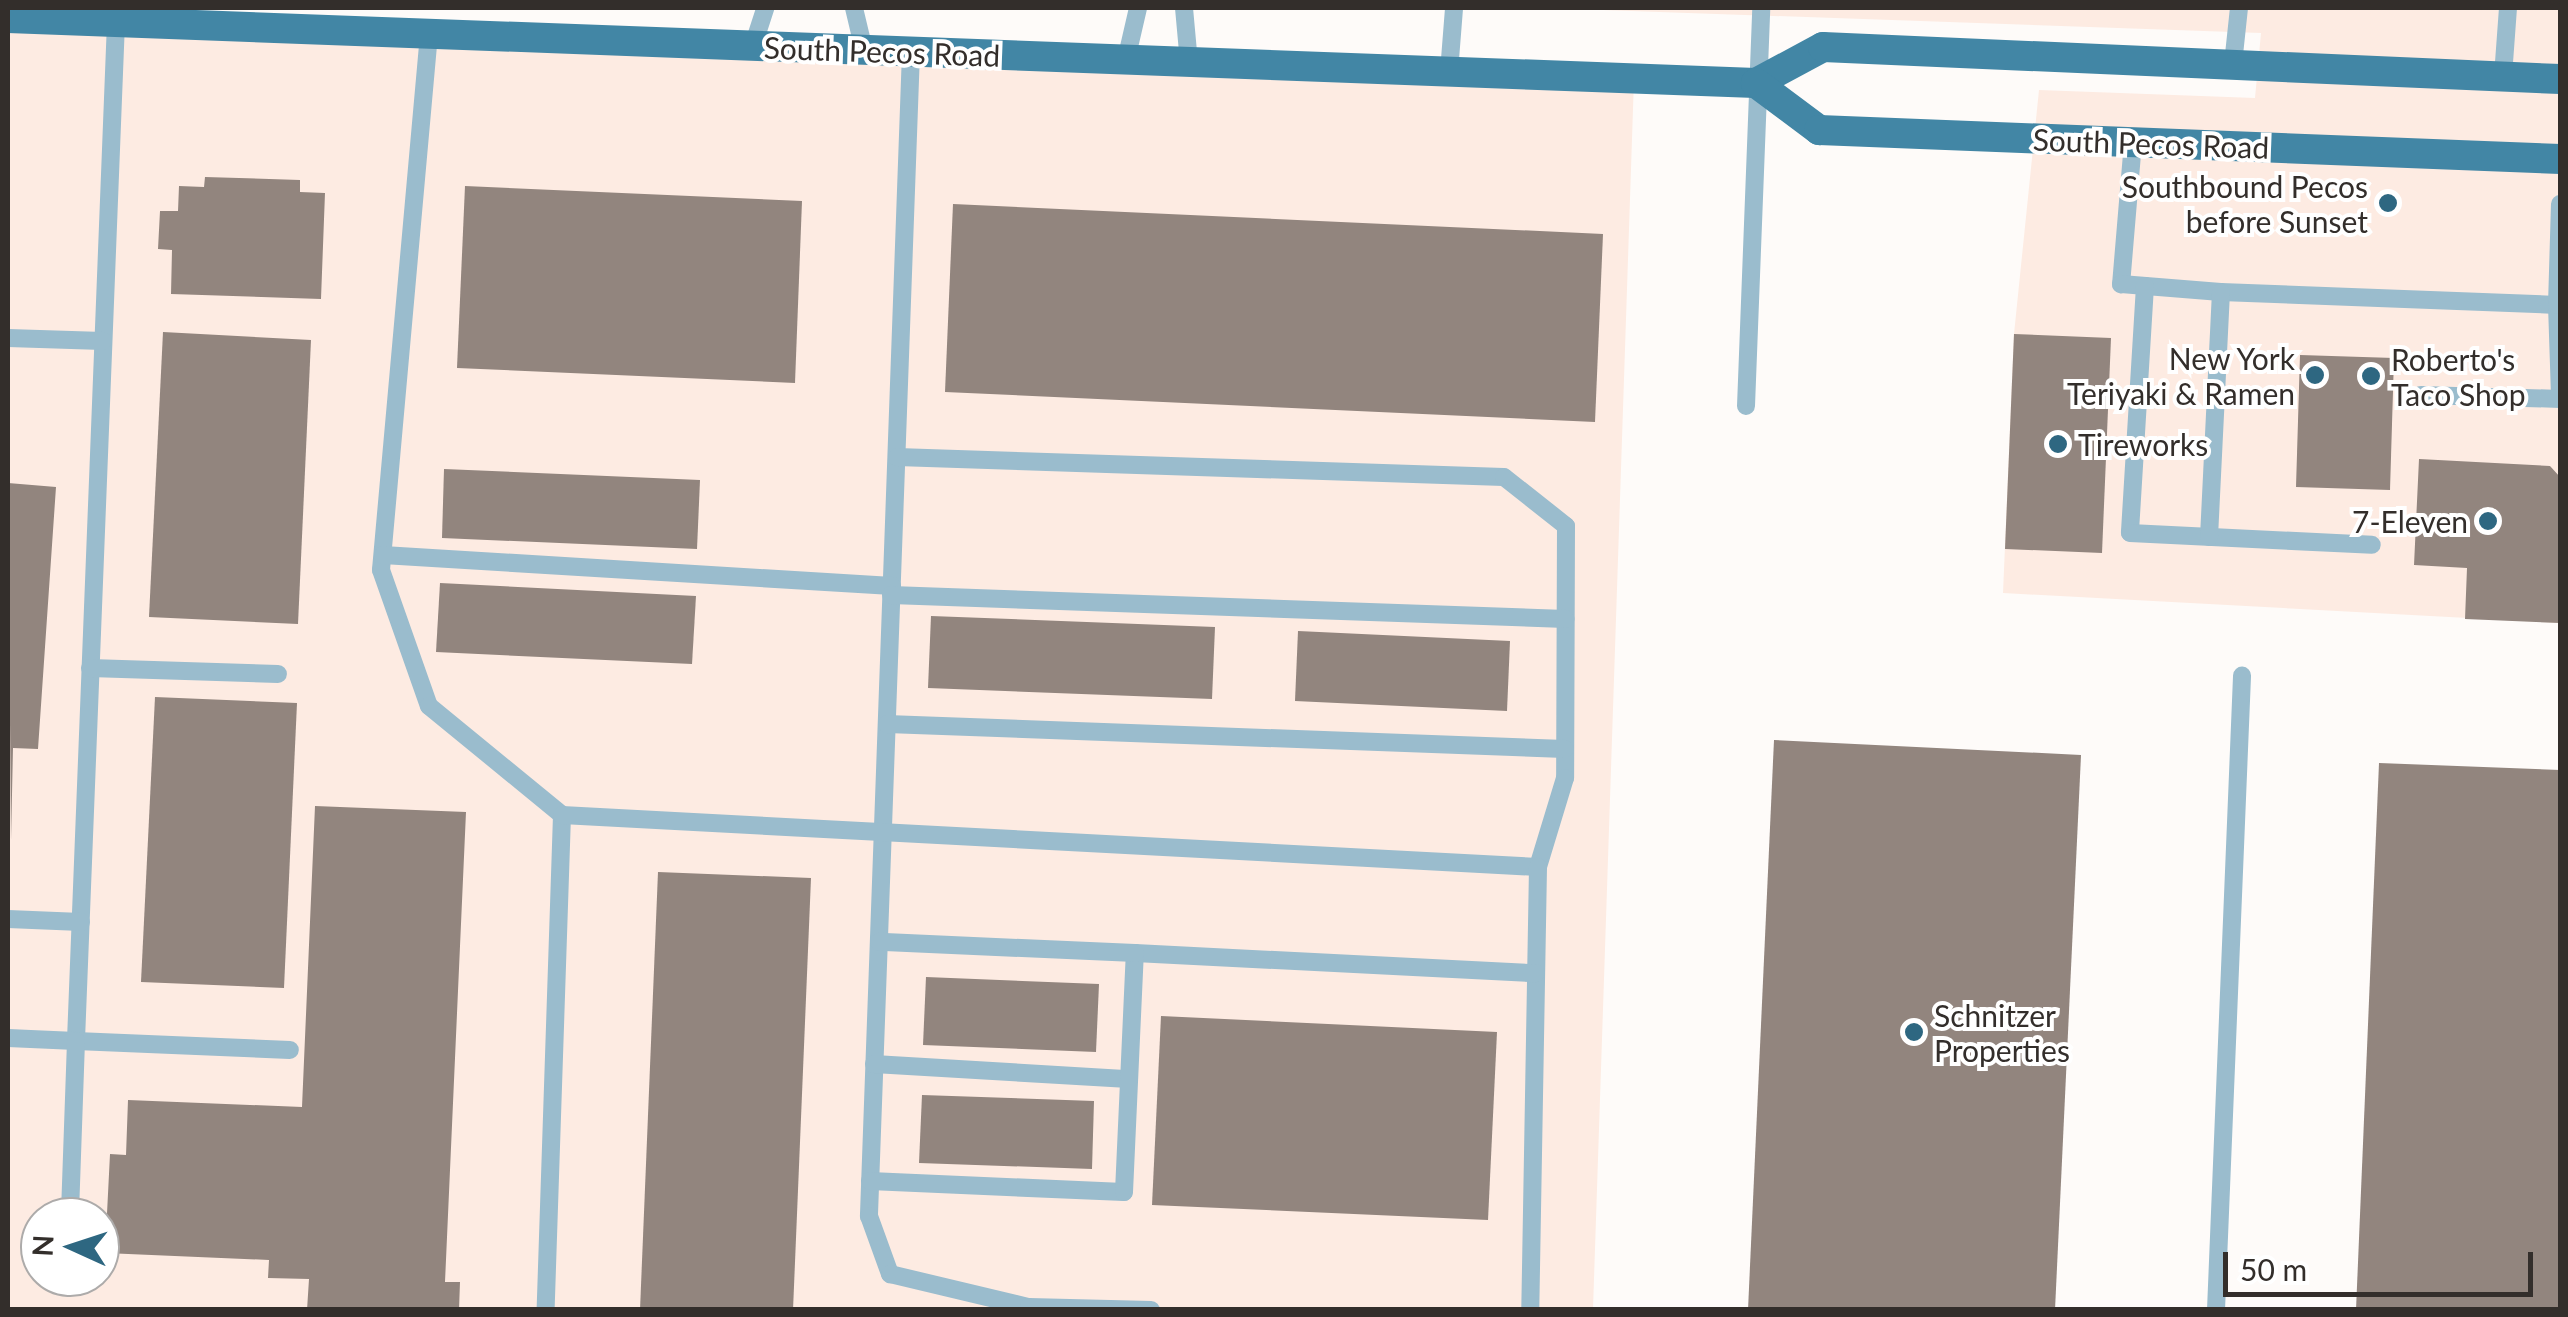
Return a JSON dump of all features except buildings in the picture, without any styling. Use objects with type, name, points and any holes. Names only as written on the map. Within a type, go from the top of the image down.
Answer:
[{"type":"main road","name":"South Pecos Road","points":[[8,18],[1756,83],[1819,130],[2560,159]]},
{"type":"main road","points":[[1756,83],[1823,47],[2560,79]]},
{"type":"lane","points":[[752,46],[765,8]]},
{"type":"lane","points":[[854,8],[864,50]]},
{"type":"lane","points":[[1126,60],[1138,8]]},
{"type":"lane","points":[[1184,8],[1190,62]]},
{"type":"lane","points":[[1449,72],[1454,8]]},
{"type":"lane","points":[[1746,406],[1761,8]]},
{"type":"lane","points":[[2233,64],[2238,8]]},
{"type":"lane","points":[[2504,76],[2508,8]]},
{"type":"lane","points":[[71,1197],[116,22]]},
{"type":"lane","points":[[429,34],[382,570],[428,706],[562,815],[1538,868]]},
{"type":"lane","points":[[911,52],[868,1216],[890,1274],[1029,1308],[1151,1310]]},
{"type":"lane","points":[[2133,142],[2122,284],[2557,306]]},
{"type":"lane","points":[[2421,395],[2560,397],[2560,204]]},
{"type":"lane","points":[[2145,286],[2130,533],[2372,544]]},
{"type":"lane","points":[[2209,536],[2221,292]]},
{"type":"lane","points":[[8,338],[104,341]]},
{"type":"lane","points":[[896,457],[1504,477],[1566,526],[1565,778],[1538,868],[1530,1310]]},
{"type":"lane","points":[[383,555],[892,590],[1566,619]]},
{"type":"lane","points":[[90,668],[278,674]]},
{"type":"lane","points":[[2216,1310],[2242,676]]},
{"type":"lane","points":[[887,724],[1565,749]]},
{"type":"lane","points":[[546,1310],[562,815]]},
{"type":"lane","points":[[8,919],[81,922]]},
{"type":"lane","points":[[879,942],[1536,973]]},
{"type":"lane","points":[[870,1181],[1124,1192],[1135,954]]},
{"type":"lane","points":[[8,1038],[290,1050]]},
{"type":"lane","points":[[874,1064],[1129,1079]]},
{"type":"shaded area","points":[[1546,8],[2560,8],[2560,623],[2003,593],[2014,334],[2039,90],[2255,98],[2261,33]]},
{"type":"shaded area","points":[[8,18],[1634,79],[1593,1309],[8,1310]]},
{"type":"place","name":"Southbound Pecos before Sunset","points":[[2388,203]]},
{"type":"place","name":"New York Teriyaki & Ramen","points":[[2315,375]]},
{"type":"place","name":"Roberto's Taco Shop","points":[[2371,376]]},
{"type":"place","name":"Tireworks","points":[[2058,444]]},
{"type":"place","name":"7-Eleven","points":[[2488,521]]},
{"type":"place","name":"Schnitzer Properties","points":[[1914,1032]]}]
